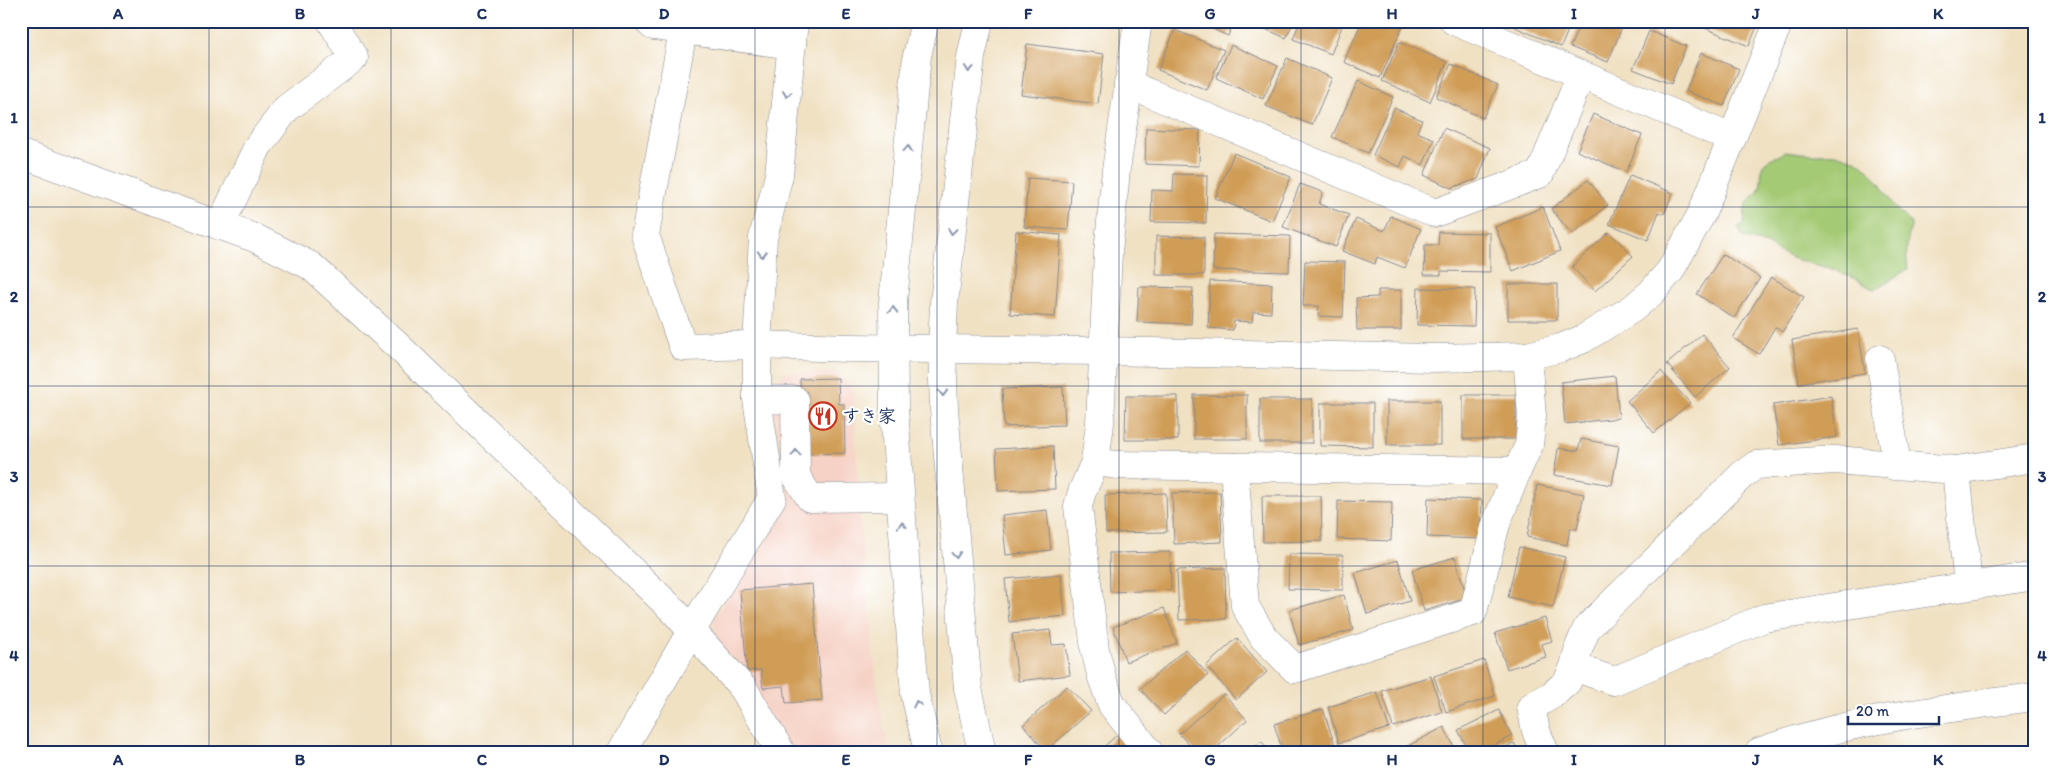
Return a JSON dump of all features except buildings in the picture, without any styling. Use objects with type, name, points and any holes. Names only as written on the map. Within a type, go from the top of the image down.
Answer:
[{"type":"street","points":[[220,226],[258,146],[287,108],[354,58],[331,21]]},
{"type":"street","points":[[621,752],[772,498],[757,399],[757,345],[763,238],[778,175],[793,33],[682,30],[653,26],[648,21]]},
{"type":"street","points":[[925,21],[917,56],[893,302],[893,349],[894,410],[915,694],[928,752]]},
{"type":"street","points":[[979,21],[970,57],[944,303],[942,349],[944,409],[968,688],[982,752]]},
{"type":"street","points":[[1138,21],[1116,170],[1108,253],[1100,423],[1095,462],[1078,506],[1095,650],[1102,678],[1112,705],[1149,752]]},
{"type":"street","points":[[1454,21],[1731,138]]},
{"type":"street","points":[[682,30],[645,235],[683,347],[757,345],[1434,358],[1527,356],[1561,348],[1583,339],[1632,310],[1651,293],[1670,271],[1702,213],[1779,21]]},
{"type":"street","points":[[1128,84],[1435,213],[1540,174],[1581,76]]},
{"type":"street","points":[[21,154],[255,238],[311,266],[416,362],[674,611],[743,688],[781,752]]},
{"type":"street","points":[[1234,466],[1245,606],[1264,638],[1295,669],[1473,612],[1496,524],[1517,471],[1530,445],[1532,416],[1527,356]]},
{"type":"street","points":[[1880,359],[1895,452],[1894,466]]},
{"type":"street","points":[[757,399],[795,400],[796,476],[810,498],[900,497]]},
{"type":"street","points":[[1546,752],[1536,731],[1531,707],[1552,695],[1567,682],[1574,667],[1586,628],[1742,475],[1756,465],[1835,460],[1956,470],[2035,458]]},
{"type":"street","points":[[1095,462],[1117,465],[1517,471]]},
{"type":"street","points":[[1956,470],[1968,585]]},
{"type":"street","points":[[1574,667],[1614,681],[1764,618],[2035,576]]},
{"type":"street","points":[[1759,752],[1850,726],[1934,711],[2035,697]]},
{"type":"shaded area","points":[[785,372],[837,373],[854,390],[859,514],[877,685],[888,752],[791,752],[715,634],[713,619],[790,503],[774,413],[773,386]]},
{"type":"green space","points":[[1785,151],[1842,155],[1856,160],[1866,168],[1874,176],[1894,206],[1912,223],[1907,246],[1908,269],[1874,290],[1858,280],[1832,269],[1791,258],[1766,244],[1743,237],[1738,227],[1743,225],[1747,203],[1759,190],[1763,166],[1767,161]]},
{"type":"place","name":"すき家","points":[[823,416]]}]
